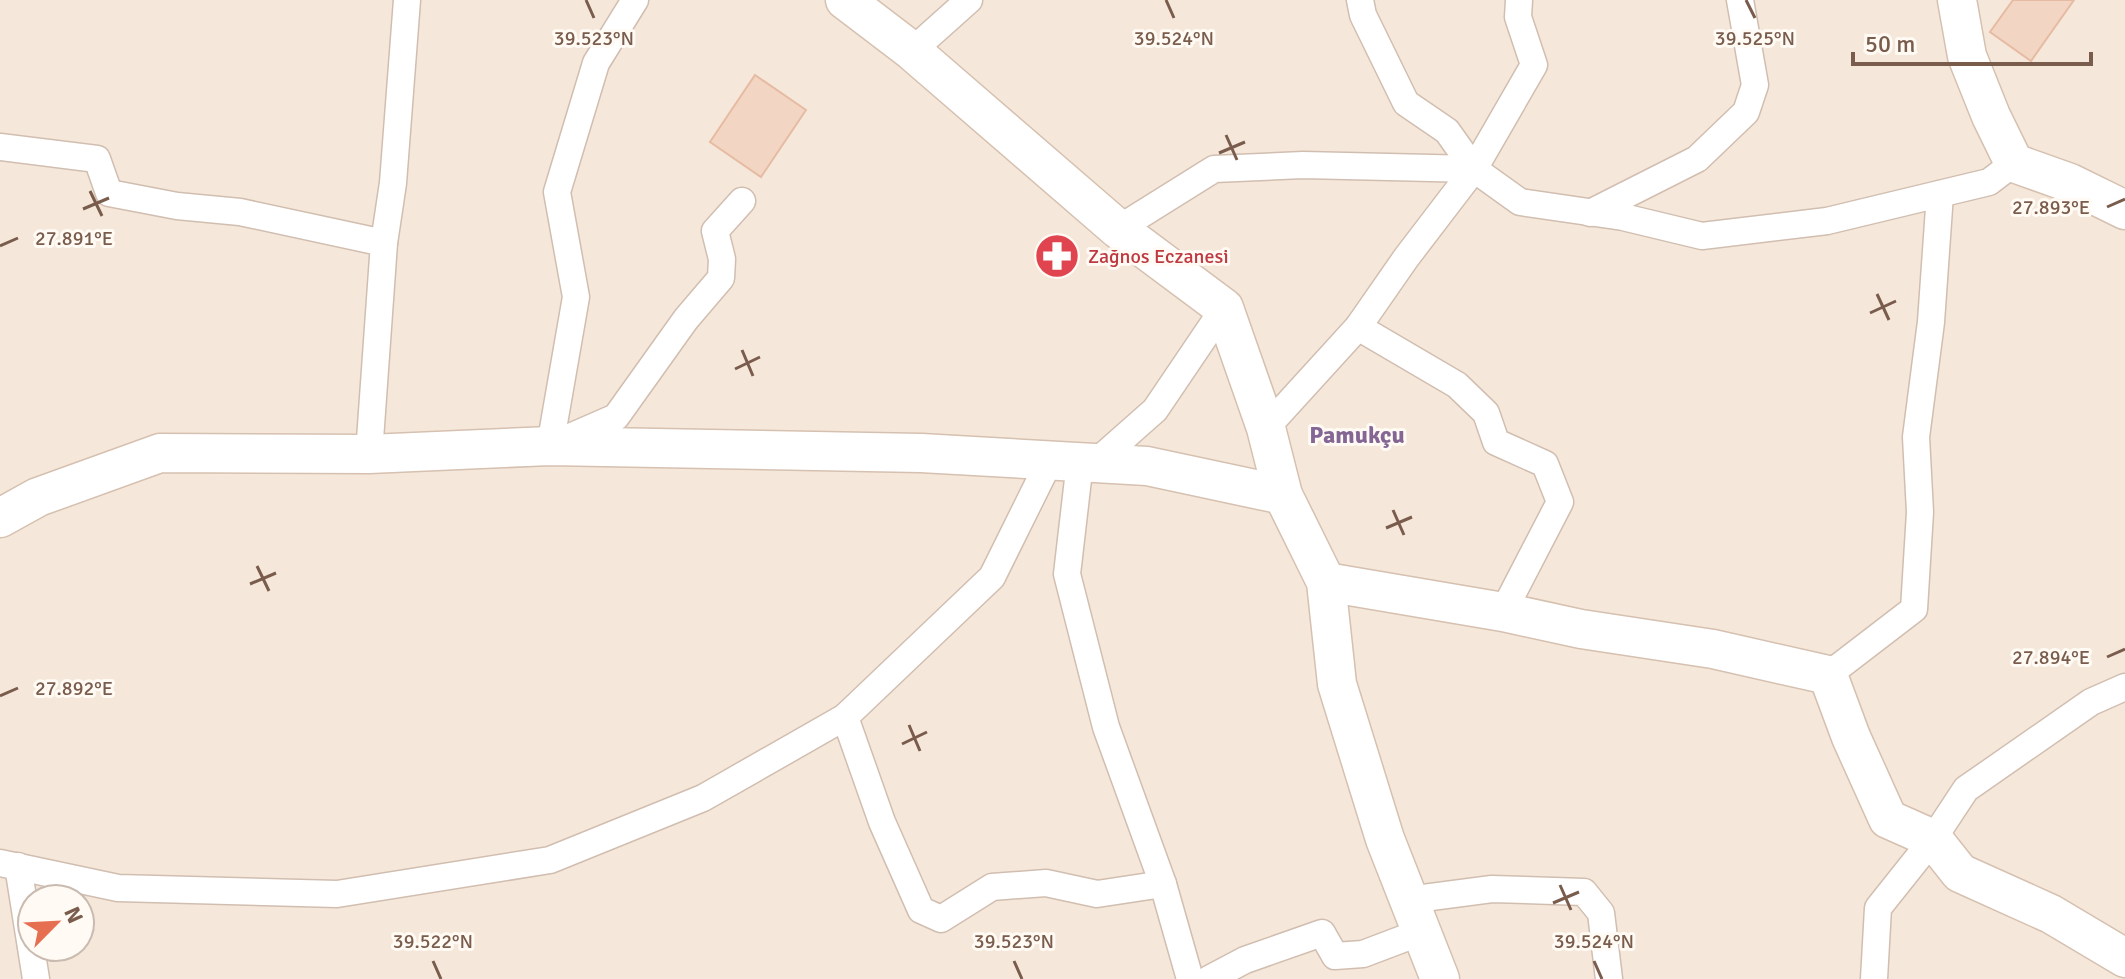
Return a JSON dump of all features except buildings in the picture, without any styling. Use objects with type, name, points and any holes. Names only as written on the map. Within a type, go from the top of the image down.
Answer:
[{"type":"street","points":[[369,454],[384,243],[393,183],[407,0]]},
{"type":"street","points":[[550,446],[576,297],[557,192],[596,63],[635,0]]},
{"type":"street","points":[[845,0],[912,51],[1118,229],[1224,308],[1266,428],[1283,495],[1326,582],[1337,684],[1385,839],[1440,979]]},
{"type":"street","points":[[1360,0],[1363,15],[1406,103],[1447,131],[1474,169],[1520,202],[1702,236],[1827,221],[1989,182],[2014,163]]},
{"type":"street","points":[[1266,428],[1358,327],[1474,169],[1534,65],[1518,17],[1519,0]]},
{"type":"street","points":[[1590,213],[1697,159],[1746,112],[1755,85],[1740,0]]},
{"type":"street","points":[[1957,0],[1967,56],[2014,163],[2070,183],[2125,210]]},
{"type":"street","points":[[912,51],[952,6]]},
{"type":"street","points":[[0,147],[97,159],[109,193],[177,206],[240,212],[384,243]]},
{"type":"street","points":[[1118,229],[1214,169],[1303,165],[1474,169]]},
{"type":"street","points":[[1828,675],[1914,609],[1920,512],[1916,437],[1931,322],[1940,194]]},
{"type":"street","points":[[550,446],[616,417],[686,319],[721,278],[722,259],[715,231],[742,201]]},
{"type":"street","points":[[36,979],[9,864],[118,888],[337,894],[550,860],[703,798],[845,717],[992,577],[1075,462],[1155,410],[1224,308]]},
{"type":"street","points":[[1358,327],[1457,385],[1486,413],[1496,442],[1545,464],[1560,502],[1503,612]]},
{"type":"street","points":[[0,518],[38,497],[160,453],[369,454],[550,446],[921,453],[1147,466],[1283,495]]},
{"type":"street","points":[[1075,462],[1067,574],[1106,727],[1163,884],[1190,979]]},
{"type":"street","points":[[1326,582],[1503,612],[1581,629],[1713,649],[1828,675]]},
{"type":"street","points":[[1828,675],[1851,737],[1888,819],[1933,839],[1960,873],[2051,914],[2125,958]]},
{"type":"street","points":[[1874,979],[1878,908],[1933,839],[1966,789],[2091,702],[2125,687]]},
{"type":"street","points":[[845,717],[882,822],[921,910],[941,919],[992,887],[1046,883],[1097,894],[1163,884]]},
{"type":"street","points":[[1209,979],[1245,960],[1322,933],[1335,956],[1363,954],[1415,916],[1492,889],[1584,892],[1601,913],[1609,979]]},
{"type":"shaded area","points":[[0,0],[2125,0],[2125,979],[0,979]]},
{"type":"place","name":"Zağnos Eczanesi","points":[[1057,256]]},
{"type":"district","name":"Pamukçu","points":[[1357,435]]}]
